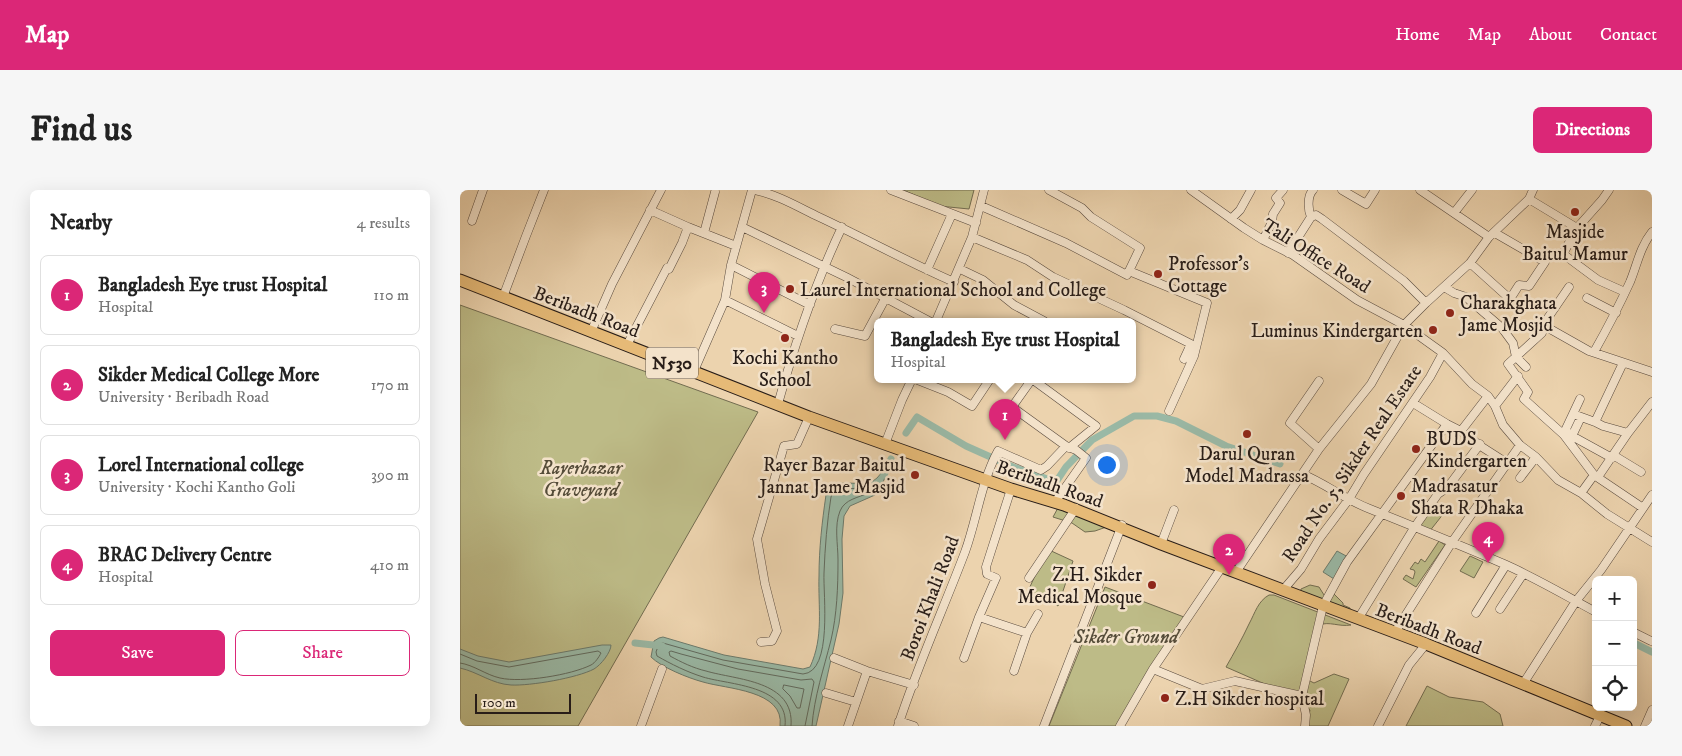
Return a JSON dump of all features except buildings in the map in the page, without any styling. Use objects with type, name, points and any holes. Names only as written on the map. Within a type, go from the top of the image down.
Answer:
[{"type":"highway","name":"Beribadh Road","points":[[460,280],[809,417],[1011,489],[1055,502],[1122,526],[1161,544],[1426,644],[1523,684],[1598,721],[1626,726]]},
{"type":"street","points":[[472,222],[482,190]]},
{"type":"street","points":[[504,297],[544,190]]},
{"type":"street","points":[[591,332],[612,284],[660,190]]},
{"type":"street","points":[[694,371],[726,300],[731,265],[754,190],[778,198],[842,227],[954,282]]},
{"type":"street","points":[[891,190],[976,223]]},
{"type":"street","points":[[937,318],[960,269],[972,237],[984,190]]},
{"type":"street","points":[[981,206],[1066,243],[1127,275],[1140,248],[1091,217],[1082,208],[1049,190]]},
{"type":"street","name":"Tali Office Road","points":[[1191,190],[1201,193],[1231,218],[1263,240],[1288,253],[1357,300],[1404,325],[1443,353],[1472,384],[1488,396],[1495,406],[1502,425],[1520,445],[1536,457],[1558,480],[1652,542]]},
{"type":"street","points":[[1231,218],[1240,210],[1251,190]]},
{"type":"street","points":[[1263,240],[1272,222],[1272,214],[1280,203],[1276,198],[1283,190]]},
{"type":"street","points":[[1342,190],[1366,204],[1375,190]]},
{"type":"street","points":[[1420,190],[1454,214],[1545,262],[1529,286],[1519,285],[1510,299],[1470,264]]},
{"type":"street","points":[[1454,214],[1472,190]]},
{"type":"street","points":[[1236,572],[1319,449],[1371,384],[1404,325],[1470,264],[1492,235],[1529,199],[1533,190]]},
{"type":"street","points":[[1609,190],[1577,228],[1563,254],[1598,280],[1625,292]]},
{"type":"street","points":[[1309,191],[1308,210],[1312,217]]},
{"type":"street","points":[[704,234],[715,192]]},
{"type":"street","points":[[1529,199],[1577,228]]},
{"type":"street","points":[[650,210],[736,246]]},
{"type":"street","points":[[927,270],[952,214]]},
{"type":"street","points":[[1288,253],[1312,217],[1316,215],[1404,282],[1426,303]]},
{"type":"street","points":[[627,345],[667,268],[669,269],[688,227]]},
{"type":"street","points":[[742,227],[824,266],[924,318]]},
{"type":"street","points":[[778,404],[798,336],[824,266],[842,227]]},
{"type":"street","points":[[1594,352],[1616,313],[1644,242],[1652,232]]},
{"type":"street","points":[[972,237],[1027,260],[1053,277],[1191,344],[1184,359]]},
{"type":"street","points":[[1644,242],[1652,246]]},
{"type":"street","points":[[731,265],[810,305]]},
{"type":"street","points":[[960,269],[984,280],[1014,305],[1038,318]]},
{"type":"street","points":[[1129,271],[1208,303],[1194,356],[1169,411]]},
{"type":"street","points":[[1444,287],[1466,297],[1502,328],[1513,344],[1516,357],[1526,367]]},
{"type":"street","points":[[1569,287],[1543,325],[1542,333],[1508,364],[1528,392],[1524,399],[1567,434],[1641,472]]},
{"type":"street","points":[[875,318],[886,298]]},
{"type":"street","points":[[1587,298],[1616,313]]},
{"type":"street","points":[[726,300],[798,336]]},
{"type":"street","points":[[835,329],[865,336],[874,320]]},
{"type":"street","points":[[1543,325],[1589,352],[1594,352],[1652,372]]},
{"type":"street","name":"Road No. 5, Sikder Real Estate","points":[[1282,590],[1300,569],[1319,539],[1349,499],[1413,403],[1443,353]]},
{"type":"street","points":[[1593,421],[1623,363]]},
{"type":"street","points":[[1495,406],[1518,376]]},
{"type":"street","points":[[1319,381],[1290,423],[1319,449]]},
{"type":"street","points":[[885,444],[902,400],[911,383]]},
{"type":"street","points":[[924,383],[948,392],[972,406],[987,383]]},
{"type":"street","points":[[1029,383],[1012,407],[1086,458],[1055,502]]},
{"type":"street","points":[[1037,383],[1096,426],[1070,448]]},
{"type":"street","points":[[1461,431],[1488,396]]},
{"type":"street","points":[[1567,434],[1577,416],[1580,399]]},
{"type":"street","points":[[1580,493],[1612,456],[1628,433],[1649,412],[1652,402]]},
{"type":"street","points":[[1413,403],[1461,431],[1507,463]]},
{"type":"street","points":[[1577,416],[1628,433]]},
{"type":"street","points":[[761,642],[772,640],[777,632],[765,584],[757,539],[784,446],[797,444],[809,417]]},
{"type":"street","points":[[1305,726],[1306,715],[1302,696],[1323,606],[1347,562],[1447,424]]},
{"type":"street","points":[[1567,434],[1596,476],[1652,514]]},
{"type":"street","points":[[1358,619],[1414,528],[1438,494],[1448,487],[1480,444]]},
{"type":"street","points":[[1395,632],[1452,542],[1520,445]]},
{"type":"street","name":"Boroi Khali Road","points":[[899,724],[965,550],[989,468],[998,451],[1041,470],[1070,448]]},
{"type":"street","points":[[1520,478],[1536,457]]},
{"type":"street","points":[[1302,474],[1321,482],[1370,509],[1506,565],[1592,610]]},
{"type":"street","points":[[964,658],[996,578],[987,574],[986,567],[1011,489]]},
{"type":"street","points":[[1523,684],[1576,601],[1601,570],[1652,495]]},
{"type":"street","points":[[1030,578],[1075,509]]},
{"type":"street","points":[[1161,544],[1174,510]]},
{"type":"street","points":[[1044,726],[1122,526]]},
{"type":"street","points":[[1476,613],[1506,565]]},
{"type":"street","points":[[1120,726],[1152,669],[1222,567]]},
{"type":"street","points":[[1500,609],[1523,574]]},
{"type":"street","points":[[1014,671],[1027,633],[1038,614]]},
{"type":"street","points":[[979,617],[1027,633]]},
{"type":"street","points":[[1637,634],[1651,641]]},
{"type":"street","points":[[1378,726],[1409,665],[1426,644]]},
{"type":"street","points":[[834,658],[914,685]]},
{"type":"street","points":[[641,726],[662,668]]},
{"type":"street","points":[[1152,669],[1202,689],[1235,681],[1302,696]]},
{"type":"street","points":[[848,726],[868,671]]},
{"type":"street","points":[[826,693],[856,702]]},
{"type":"street","points":[[1645,726],[1652,710]]},
{"type":"street","points":[[899,724],[914,726]]},
{"type":"green space","points":[[903,190],[974,190],[969,209],[939,206]]},
{"type":"green space","name":"Rayerbazar Graveyard","points":[[460,305],[758,412],[578,726],[460,726]]},
{"type":"green space","points":[[1433,503],[1444,513],[1429,532],[1416,526]]},
{"type":"green space","points":[[1059,506],[1112,525],[1095,531],[1085,532],[1072,523],[1053,517]]},
{"type":"green space","points":[[1439,541],[1445,545],[1416,587],[1403,579],[1406,575],[1413,579],[1415,572],[1410,569],[1415,562],[1418,564],[1421,559],[1425,562]]},
{"type":"green space","points":[[1047,549],[1073,561],[1058,606],[1046,598],[1042,603],[1040,602],[1042,598],[1029,589]]},
{"type":"green space","points":[[1470,556],[1483,562],[1474,578],[1460,571]]},
{"type":"green space","points":[[1310,585],[1319,587],[1324,595],[1334,594],[1343,605],[1350,608],[1351,616],[1300,596],[1301,589]]},
{"type":"green space","name":"Sikder Ground","points":[[1105,587],[1184,617],[1119,726],[1049,726]]},
{"type":"green space","points":[[1269,595],[1274,595],[1351,625],[1319,625],[1304,678],[1314,683],[1334,674],[1349,679],[1328,726],[1307,726],[1310,710],[1303,707],[1292,696],[1226,667],[1257,608]]},
{"type":"green space","points":[[1427,686],[1449,697],[1483,702],[1500,714],[1503,726],[1406,726]]},
{"type":"water","points":[[887,468],[884,480],[875,495],[850,506],[844,516],[842,539],[843,593],[839,624],[816,726],[780,726],[779,714],[773,705],[764,698],[752,693],[690,678],[655,661],[651,657],[654,641],[663,637],[724,655],[803,669],[810,667],[819,633],[820,556],[826,495],[834,485],[873,481]]},
{"type":"water","points":[[1337,551],[1348,557],[1334,579],[1323,572]]},
{"type":"water","points":[[611,645],[611,648],[600,665],[594,669],[541,683],[504,684],[460,668],[460,649],[478,656],[509,662]]},
{"type":"waterway","points":[[906,433],[917,417],[966,446],[1013,467],[1056,482],[1066,467],[1092,440],[1134,416],[1157,416],[1176,421],[1226,446],[1280,464]]},
{"type":"waterway","points":[[884,475],[891,459]]},
{"type":"waterway","points":[[635,643],[662,646]]},
{"type":"waterway","points":[[1637,644],[1652,652]]},
{"type":"place","name":"Masjide Baitul Mamur","points":[[1575,212]]},
{"type":"place","name":"Professor's Cottage","points":[[1158,274]]},
{"type":"place","name":"Laurel International School and College","points":[[790,289]]},
{"type":"place","name":"Lorel International college","points":[[764,313]]},
{"type":"place","name":"Charakghata Jame Mosjid","points":[[1450,313]]},
{"type":"place","name":"Luminus Kindergarten","points":[[1433,330]]},
{"type":"place","name":"Kochi Kantho School","points":[[785,338]]},
{"type":"place","name":"Darul Quran Model Madrassa","points":[[1247,434]]},
{"type":"place","name":"Bangladesh Eye trust Hospital","points":[[1005,440]]},
{"type":"place","name":"BUDS Kindergarten","points":[[1416,449]]},
{"type":"place","name":"Rayer Bazar Baitul Jannat Jame Masjid","points":[[915,475]]},
{"type":"place","name":"Madrasatur Shata R Dhaka","points":[[1401,496]]},
{"type":"place","name":"BRAC Delivery Centre","points":[[1488,563]]},
{"type":"place","name":"Sikder Medical College More","points":[[1229,575]]},
{"type":"place","name":"Z.H. Sikder Medical Mosque","points":[[1152,585]]},
{"type":"place","name":"Z.H Sikder hospital","points":[[1165,698]]}]
